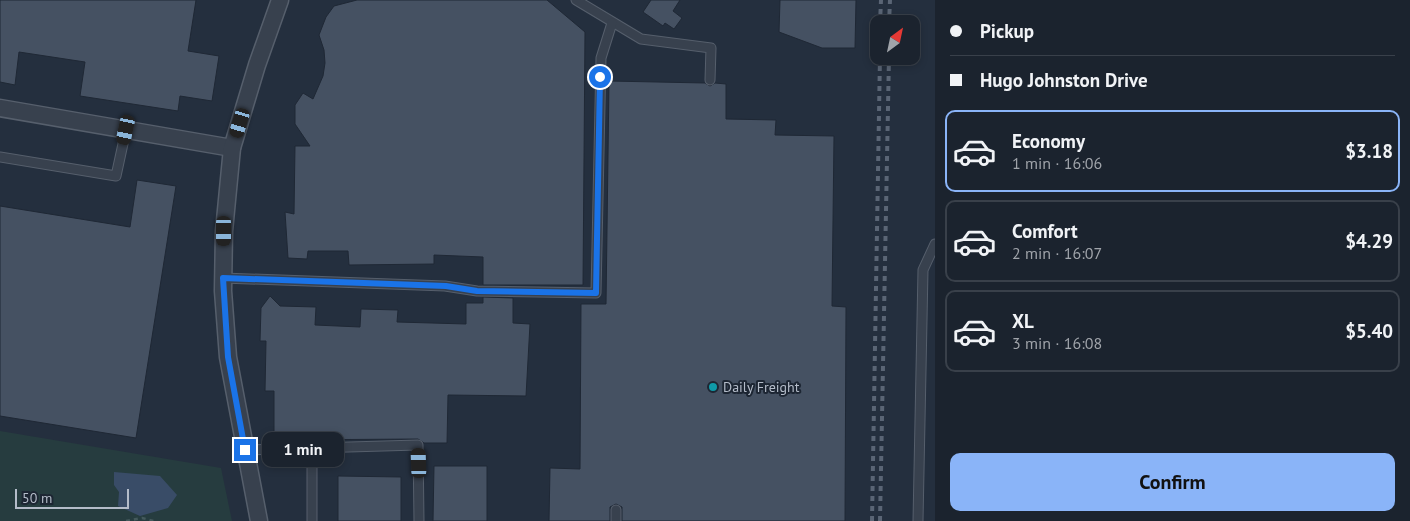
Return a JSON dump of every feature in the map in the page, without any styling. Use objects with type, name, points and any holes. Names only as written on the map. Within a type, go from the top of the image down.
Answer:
[{"type":"street","points":[[259,521],[228,357],[223,278],[224,231],[232,148],[268,31],[280,0]]},
{"type":"street","points":[[0,108],[232,148]]},
{"type":"lane","points":[[576,0],[641,40],[711,48],[710,80]]},
{"type":"lane","points":[[223,278],[446,286],[477,291],[596,293],[601,58],[612,23]]},
{"type":"lane","points":[[0,157],[116,176],[126,130]]},
{"type":"lane","points":[[918,521],[923,270],[935,244]]},
{"type":"lane","points":[[245,450],[418,445],[419,521]]},
{"type":"lane","points":[[312,448],[312,521]]},
{"type":"lane","points":[[616,510],[616,521]]},
{"type":"path","points":[[126,521],[142,518],[154,521]]},
{"type":"green space","points":[[0,431],[221,468],[232,521],[0,521]]},
{"type":"water","points":[[114,472],[160,476],[177,495],[168,508],[140,516],[118,506],[119,492],[114,485]]},
{"type":"building","points":[[0,0],[196,0],[188,51],[219,56],[212,101],[180,96],[178,111],[80,96],[85,62],[19,52],[15,85],[0,82]]},
{"type":"building","points":[[357,0],[547,0],[585,32],[583,285],[483,285],[483,257],[434,255],[434,264],[349,265],[348,251],[308,251],[307,259],[288,258],[285,212],[294,214],[295,146],[310,146],[295,124],[295,105],[303,93],[313,99],[323,76],[324,50],[319,35],[326,17],[334,6]]},
{"type":"building","points":[[651,0],[680,0],[673,11],[682,18],[674,29],[665,23],[663,26],[643,12]]},
{"type":"building","points":[[780,0],[856,0],[855,48],[822,48],[779,32]]},
{"type":"building","points":[[609,81],[705,83],[710,86],[715,83],[726,84],[726,119],[776,120],[775,135],[834,136],[832,306],[846,307],[845,521],[622,521],[622,507],[616,504],[610,507],[610,521],[549,521],[550,468],[580,469],[581,304],[606,304]]},
{"type":"building","points":[[137,180],[176,186],[136,438],[0,416],[0,206],[130,227]]},
{"type":"building","points":[[270,296],[280,306],[316,307],[315,325],[360,327],[361,309],[398,310],[397,322],[466,324],[466,303],[483,303],[483,297],[513,298],[513,323],[530,324],[526,396],[448,395],[447,443],[424,443],[418,439],[274,440],[274,391],[265,391],[266,341],[260,341],[261,308]]},
{"type":"building","points":[[434,466],[487,466],[487,521],[433,521]]},
{"type":"building","points":[[338,476],[401,477],[401,521],[338,521]]},
{"type":"railway","points":[[880,15],[881,0]]},
{"type":"railway","points":[[889,15],[890,0]]},
{"type":"railway","points":[[872,521],[880,65]]},
{"type":"railway","points":[[880,521],[889,65]]},
{"type":"place","name":"Daily Freight","points":[[713,387]]},
{"type":"route","points":[[245,450],[228,357],[223,278],[446,286],[477,291],[596,293],[600,77]]}]
